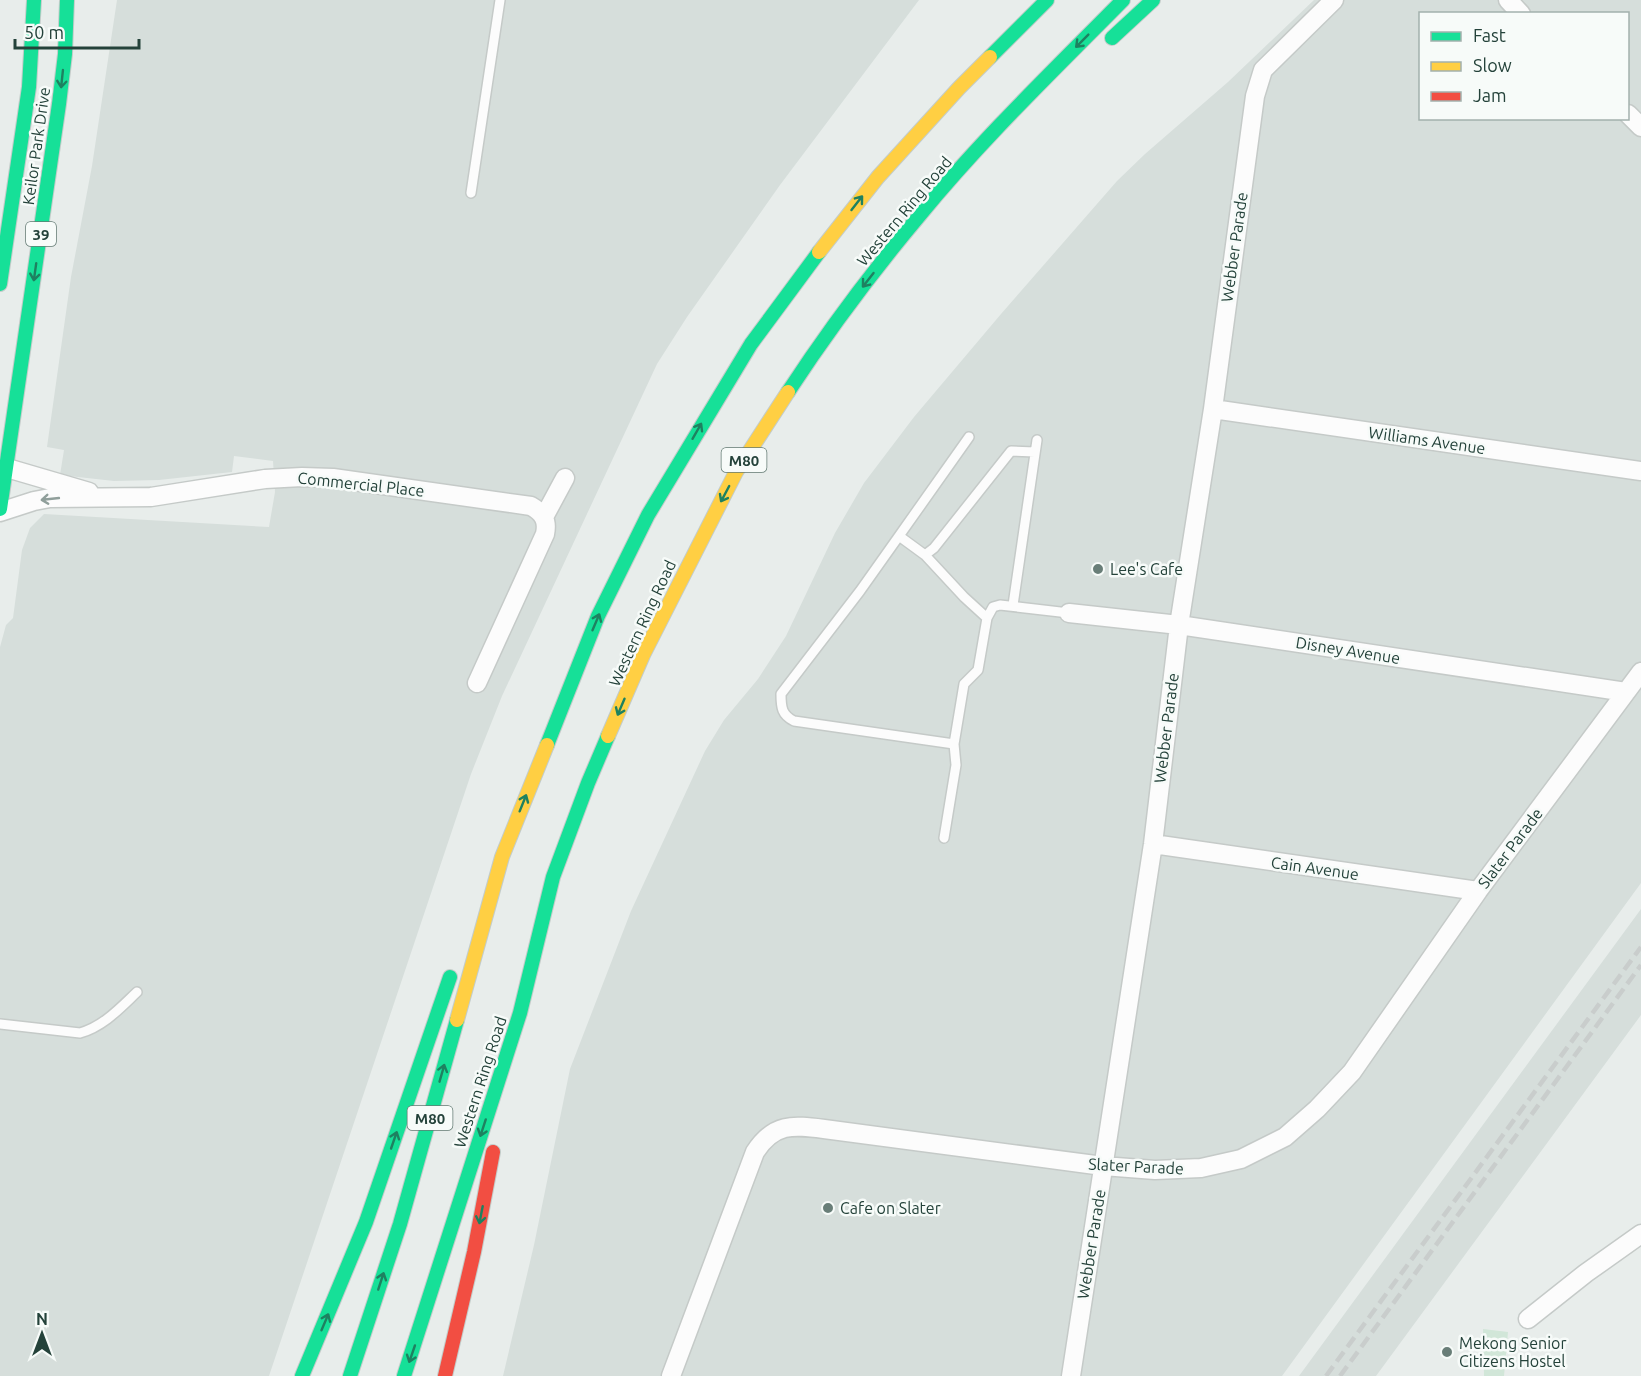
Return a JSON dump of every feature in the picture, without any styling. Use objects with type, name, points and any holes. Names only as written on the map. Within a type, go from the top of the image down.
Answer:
[{"type":"main road","name":"Keilor Park Drive","points":[[0,284],[29,87],[34,0]]},
{"type":"main road","name":"Keilor Park Drive","points":[[0,510],[2,469],[59,104],[65,54],[67,0]]},
{"type":"main road","name":"M80","points":[[350,1376],[403,1212],[502,857],[598,616],[648,515],[750,344],[816,256],[878,177],[1046,0]]},
{"type":"main road","name":"Western Ring Road","points":[[404,1376],[421,1329],[520,1013],[553,877],[588,783],[643,655],[690,560],[736,472],[802,371],[861,289],[919,215],[1041,81],[1123,0]]},
{"type":"main road","points":[[1101,48],[1154,0]]},
{"type":"main road","points":[[919,215],[1032,111]]},
{"type":"main road","points":[[465,940],[502,857]]},
{"type":"main road","points":[[302,1376],[366,1222],[453,969]]},
{"type":"main road","points":[[444,1376],[474,1252],[520,1013]]},
{"type":"street","name":"Webber Parade","points":[[1071,1376],[1153,844],[1179,625],[1213,409],[1255,96],[1263,70],[1334,0]]},
{"type":"street","points":[[1508,0],[1519,12]]},
{"type":"street","points":[[1629,115],[1641,127]]},
{"type":"street","name":"Williams Avenue","points":[[1213,409],[1641,471]]},
{"type":"street","name":"Commercial Place","points":[[2,469],[102,496]]},
{"type":"street","name":"Commercial Place","points":[[0,510],[50,498],[151,497],[274,478],[333,478],[518,503],[531,506],[544,517]]},
{"type":"street","points":[[477,683],[542,543],[546,527],[544,517],[565,478]]},
{"type":"street","name":"Disney Avenue","points":[[1069,613],[1179,625],[1626,692]]},
{"type":"street","name":"Slater Parade","points":[[671,1376],[755,1152],[762,1140],[786,1126],[803,1126],[1103,1166],[1155,1170],[1201,1168],[1240,1159],[1285,1137],[1317,1109],[1352,1072],[1478,891],[1641,672]]},
{"type":"street","name":"Cain Avenue","points":[[1153,844],[1478,891]]},
{"type":"street","points":[[1528,1319],[1586,1273],[1641,1234]]},
{"type":"lane","points":[[471,193],[500,0]]},
{"type":"lane","points":[[954,744],[794,721],[784,716],[781,694],[860,591],[969,437]]},
{"type":"lane","points":[[1013,605],[1037,440]]},
{"type":"lane","points":[[925,555],[934,548],[1011,451],[1035,452]]},
{"type":"lane","points":[[899,537],[925,555],[987,618]]},
{"type":"lane","points":[[944,838],[956,765],[954,744],[964,684],[978,670],[987,618],[993,607],[1000,604],[1013,605],[1069,613]]},
{"type":"lane","points":[[0,1024],[80,1033],[92,1030],[105,1022],[137,992]]},
{"type":"shaded area","points":[[117,0],[919,0],[780,185],[687,317],[657,364],[502,696],[471,774],[269,1376],[0,1376],[0,647],[6,625],[13,618],[22,550],[30,528],[44,514],[269,527],[275,492],[273,461],[234,456],[232,472],[159,480],[114,481],[60,475],[64,450],[47,447],[71,277],[92,166]]},
{"type":"shaded area","points":[[1314,0],[1641,0],[1641,883],[1282,1376],[503,1376],[534,1245],[570,1069],[631,911],[705,751],[724,720],[758,679],[786,636],[835,533],[864,483],[914,417],[1001,314],[1117,181],[1228,82]]},
{"type":"shaded area","points":[[1641,909],[1641,1015],[1376,1376],[1299,1376]]},
{"type":"green space","points":[[1483,1329],[1508,1332],[1504,1376],[1484,1376]]},
{"type":"railway","points":[[1326,1376],[1641,947]]},
{"type":"railway","points":[[1340,1376],[1641,965]]},
{"type":"traffic: fast","points":[[0,284],[29,87],[34,0]]},
{"type":"traffic: fast","points":[[0,509],[59,104],[65,54],[67,0]]},
{"type":"traffic: fast","points":[[990,57],[1047,0]]},
{"type":"traffic: fast","points":[[788,392],[867,280],[943,187],[1019,105],[1123,0]]},
{"type":"traffic: fast","points":[[1112,38],[1153,0]]},
{"type":"traffic: fast","points":[[547,745],[598,616],[648,515],[751,344],[819,252]]},
{"type":"traffic: fast","points":[[404,1376],[520,1013],[553,877],[608,736]]},
{"type":"traffic: fast","points":[[302,1376],[366,1222],[450,977]]},
{"type":"traffic: fast","points":[[350,1376],[400,1224],[457,1020]]},
{"type":"traffic: slow","points":[[819,252],[878,177],[990,57]]},
{"type":"traffic: slow","points":[[608,736],[643,655],[736,472],[788,392]]},
{"type":"traffic: slow","points":[[457,1020],[502,857],[547,745]]},
{"type":"traffic: jam","points":[[445,1376],[474,1252],[493,1152]]},
{"type":"place","name":"Lee's Cafe","points":[[1098,569]]},
{"type":"place","name":"Cafe on Slater","points":[[828,1208]]},
{"type":"place","name":"Mekong Senior Citizens Hostel","points":[[1447,1352]]}]
